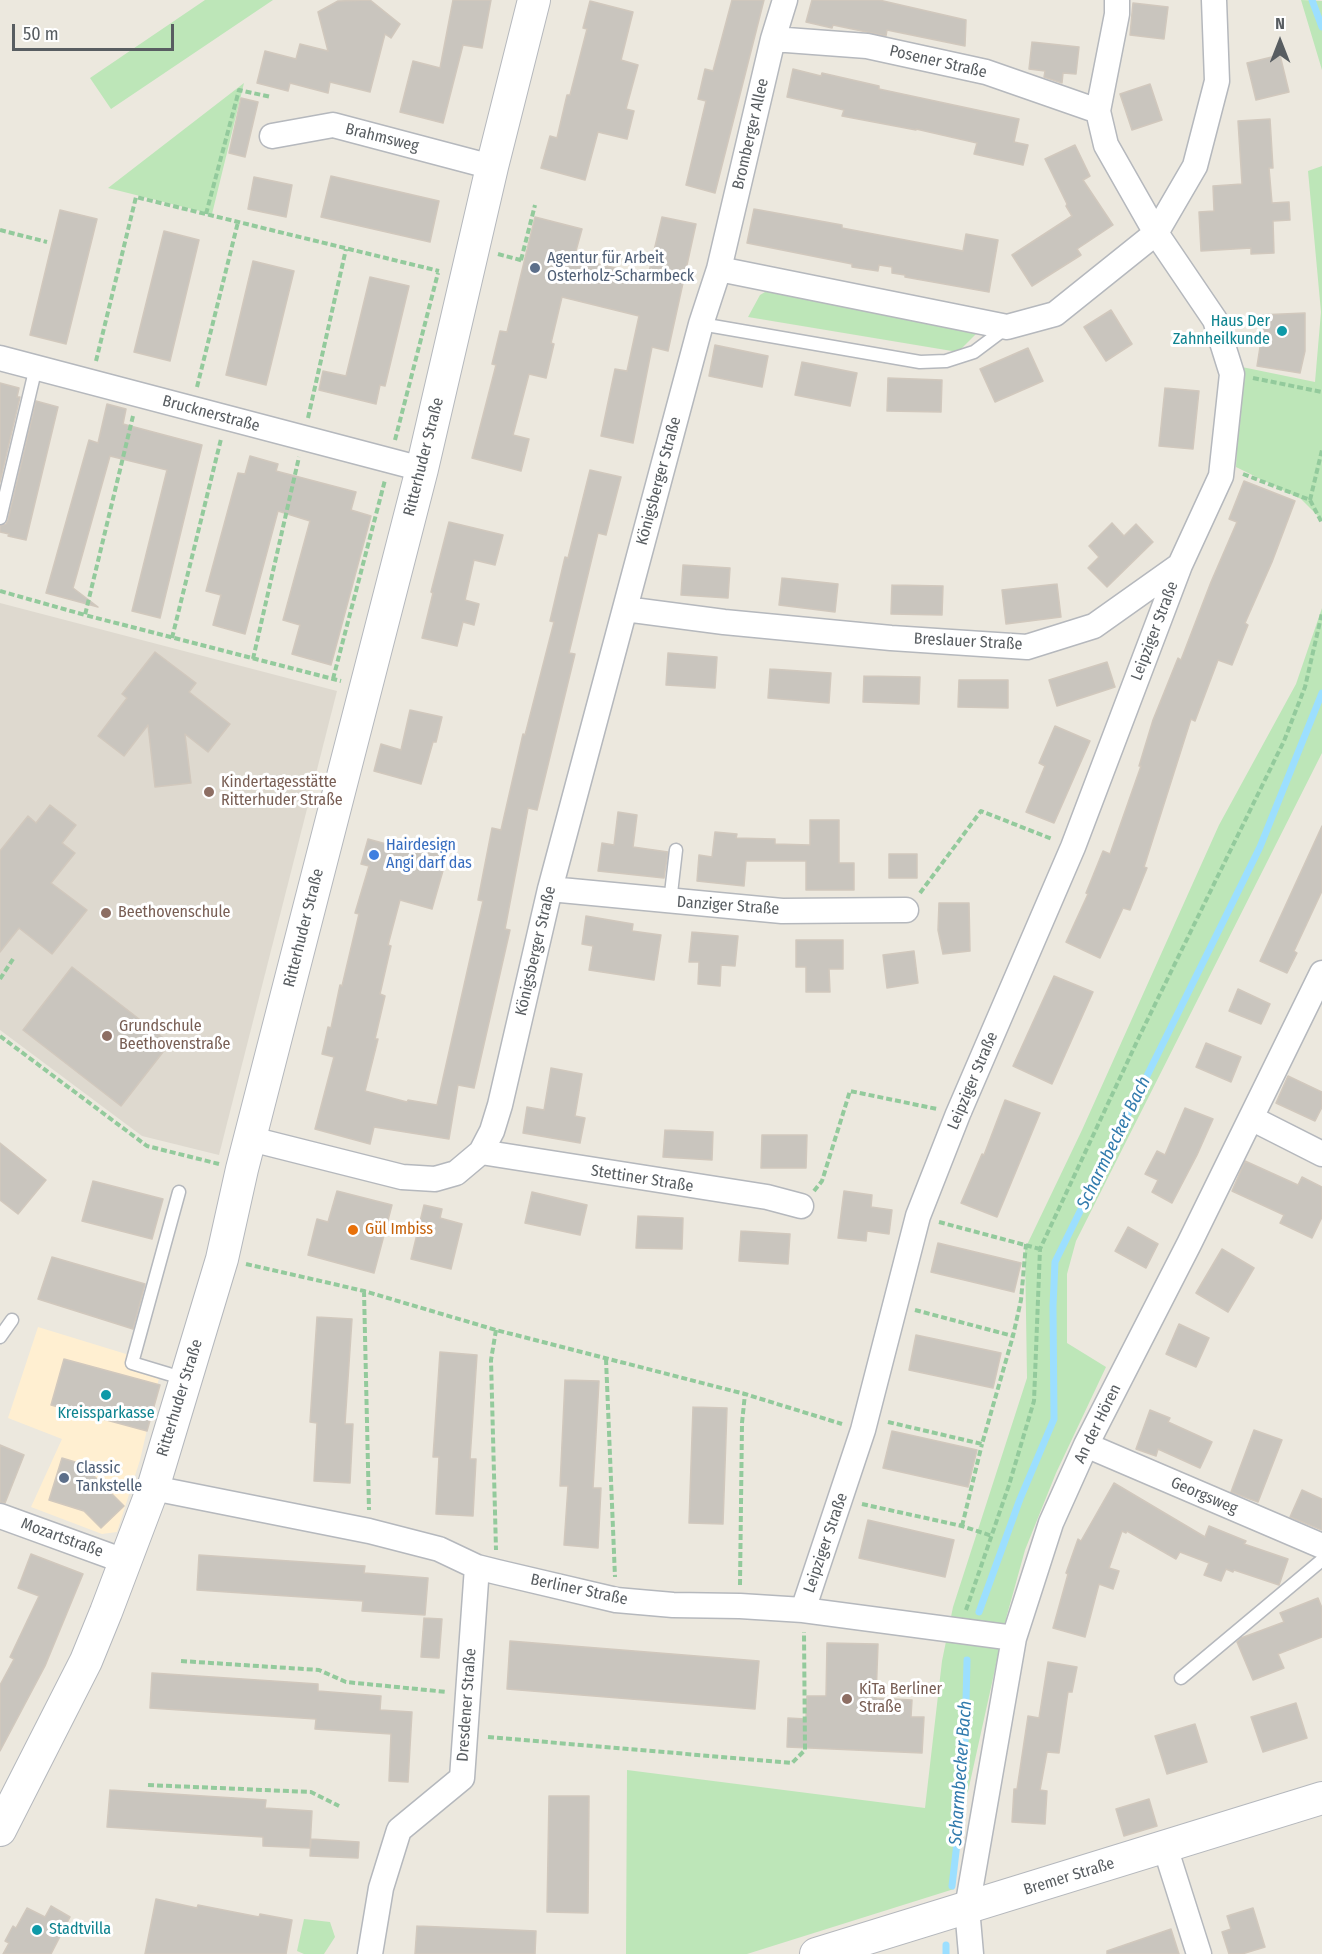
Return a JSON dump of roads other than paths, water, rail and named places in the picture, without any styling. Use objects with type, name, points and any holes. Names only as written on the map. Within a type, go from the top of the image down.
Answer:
[{"type":"street","name":"Ritterhuder Straße","points":[[0,1830],[86,1661],[153,1488],[222,1258],[242,1169],[422,469],[492,166],[534,0]]},
{"type":"street","name":"Bromberger Allee","points":[[719,269],[773,39],[785,0]]},
{"type":"street","points":[[1117,0],[1117,14],[1098,111],[1106,145],[1156,233]]},
{"type":"street","points":[[719,269],[1007,327],[1055,314],[1156,233],[1195,166],[1217,81],[1214,0]]},
{"type":"street","name":"Posener Straße","points":[[773,39],[867,46],[986,72],[1098,111]]},
{"type":"street","name":"Brahmsweg","points":[[272,136],[333,125],[492,166]]},
{"type":"street","name":"Breslauer Straße","points":[[625,609],[724,622],[891,638],[1027,647],[1094,626],[1180,565],[1221,476],[1232,374],[1215,320],[1156,233]]},
{"type":"street","name":"Königsberger Straße","points":[[251,1139],[402,1177],[435,1179],[456,1173],[481,1152],[492,1131],[500,1105],[550,889],[701,324],[719,269]]},
{"type":"street","name":"Brucknerstraße","points":[[0,358],[422,469]]},
{"type":"street","name":"Leipziger Straße","points":[[803,1610],[865,1423],[918,1216],[958,1114],[1073,847],[1180,565]]},
{"type":"street","name":"Danziger Straße","points":[[550,889],[783,911],[906,910]]},
{"type":"street","name":"An der Hören","points":[[971,1954],[967,1908],[1014,1638],[1051,1523],[1086,1445],[1189,1245],[1322,973]]},
{"type":"street","points":[[1251,1118],[1322,1154]]},
{"type":"street","name":"Stettiner Straße","points":[[481,1152],[767,1197],[801,1206]]},
{"type":"street","name":"Georgsweg","points":[[1086,1445],[1322,1546]]},
{"type":"street","name":"Berliner Straße","points":[[153,1488],[369,1531],[439,1549],[487,1570],[616,1600],[673,1605],[803,1610],[1014,1638]]},
{"type":"street","name":"Mozartstraße","points":[[0,1516],[124,1561]]},
{"type":"street","name":"Dresdener Straße","points":[[370,1954],[381,1888],[399,1830],[462,1778],[468,1694],[487,1570]]},
{"type":"street","name":"Bremer Straße","points":[[816,1954],[1322,1798]]},
{"type":"street","points":[[1165,1847],[1200,1954]]},
{"type":"lane","points":[[701,324],[920,362],[946,361],[974,352],[1007,327]]},
{"type":"lane","points":[[0,518],[36,367]]},
{"type":"lane","points":[[670,902],[676,850]]},
{"type":"lane","points":[[179,1192],[132,1363],[186,1379]]},
{"type":"lane","points":[[0,1337],[12,1320]]},
{"type":"lane","points":[[1181,1678],[1322,1560]]},
{"type":"waterway","name":"Scharmbecker Bach","points":[[1312,0],[1322,27]]},
{"type":"waterway","name":"Scharmbecker Bach","points":[[979,1612],[1020,1499],[1054,1419],[1055,1262],[1260,847],[1322,693]]},
{"type":"waterway","name":"Scharmbecker Bach","points":[[952,1886],[964,1783],[967,1660]]},
{"type":"waterway","name":"Scharmbecker Bach","points":[[946,1945],[946,1954]]},
{"type":"place","name":"Agentur für Arbeit Osterholz-Scharmbeck","points":[[535,268]]},
{"type":"place","name":"Haus Der Zahnheilkunde","points":[[1282,331]]},
{"type":"place","name":"Kindertagesstätte Ritterhuder Straße","points":[[209,792]]},
{"type":"place","name":"Hairdesign Angi darf das","points":[[374,855]]},
{"type":"place","name":"Beethovenschule","points":[[106,913]]},
{"type":"place","name":"Grundschule Beethovenstraße","points":[[107,1036]]},
{"type":"place","name":"Gül Imbiss","points":[[353,1230]]},
{"type":"place","name":"Kreissparkasse","points":[[106,1395]]},
{"type":"place","name":"Classic Tankstelle","points":[[64,1478]]},
{"type":"place","name":"KiTa Berliner Straße","points":[[847,1699]]},
{"type":"place","name":"Stadtvilla","points":[[37,1930]]}]
